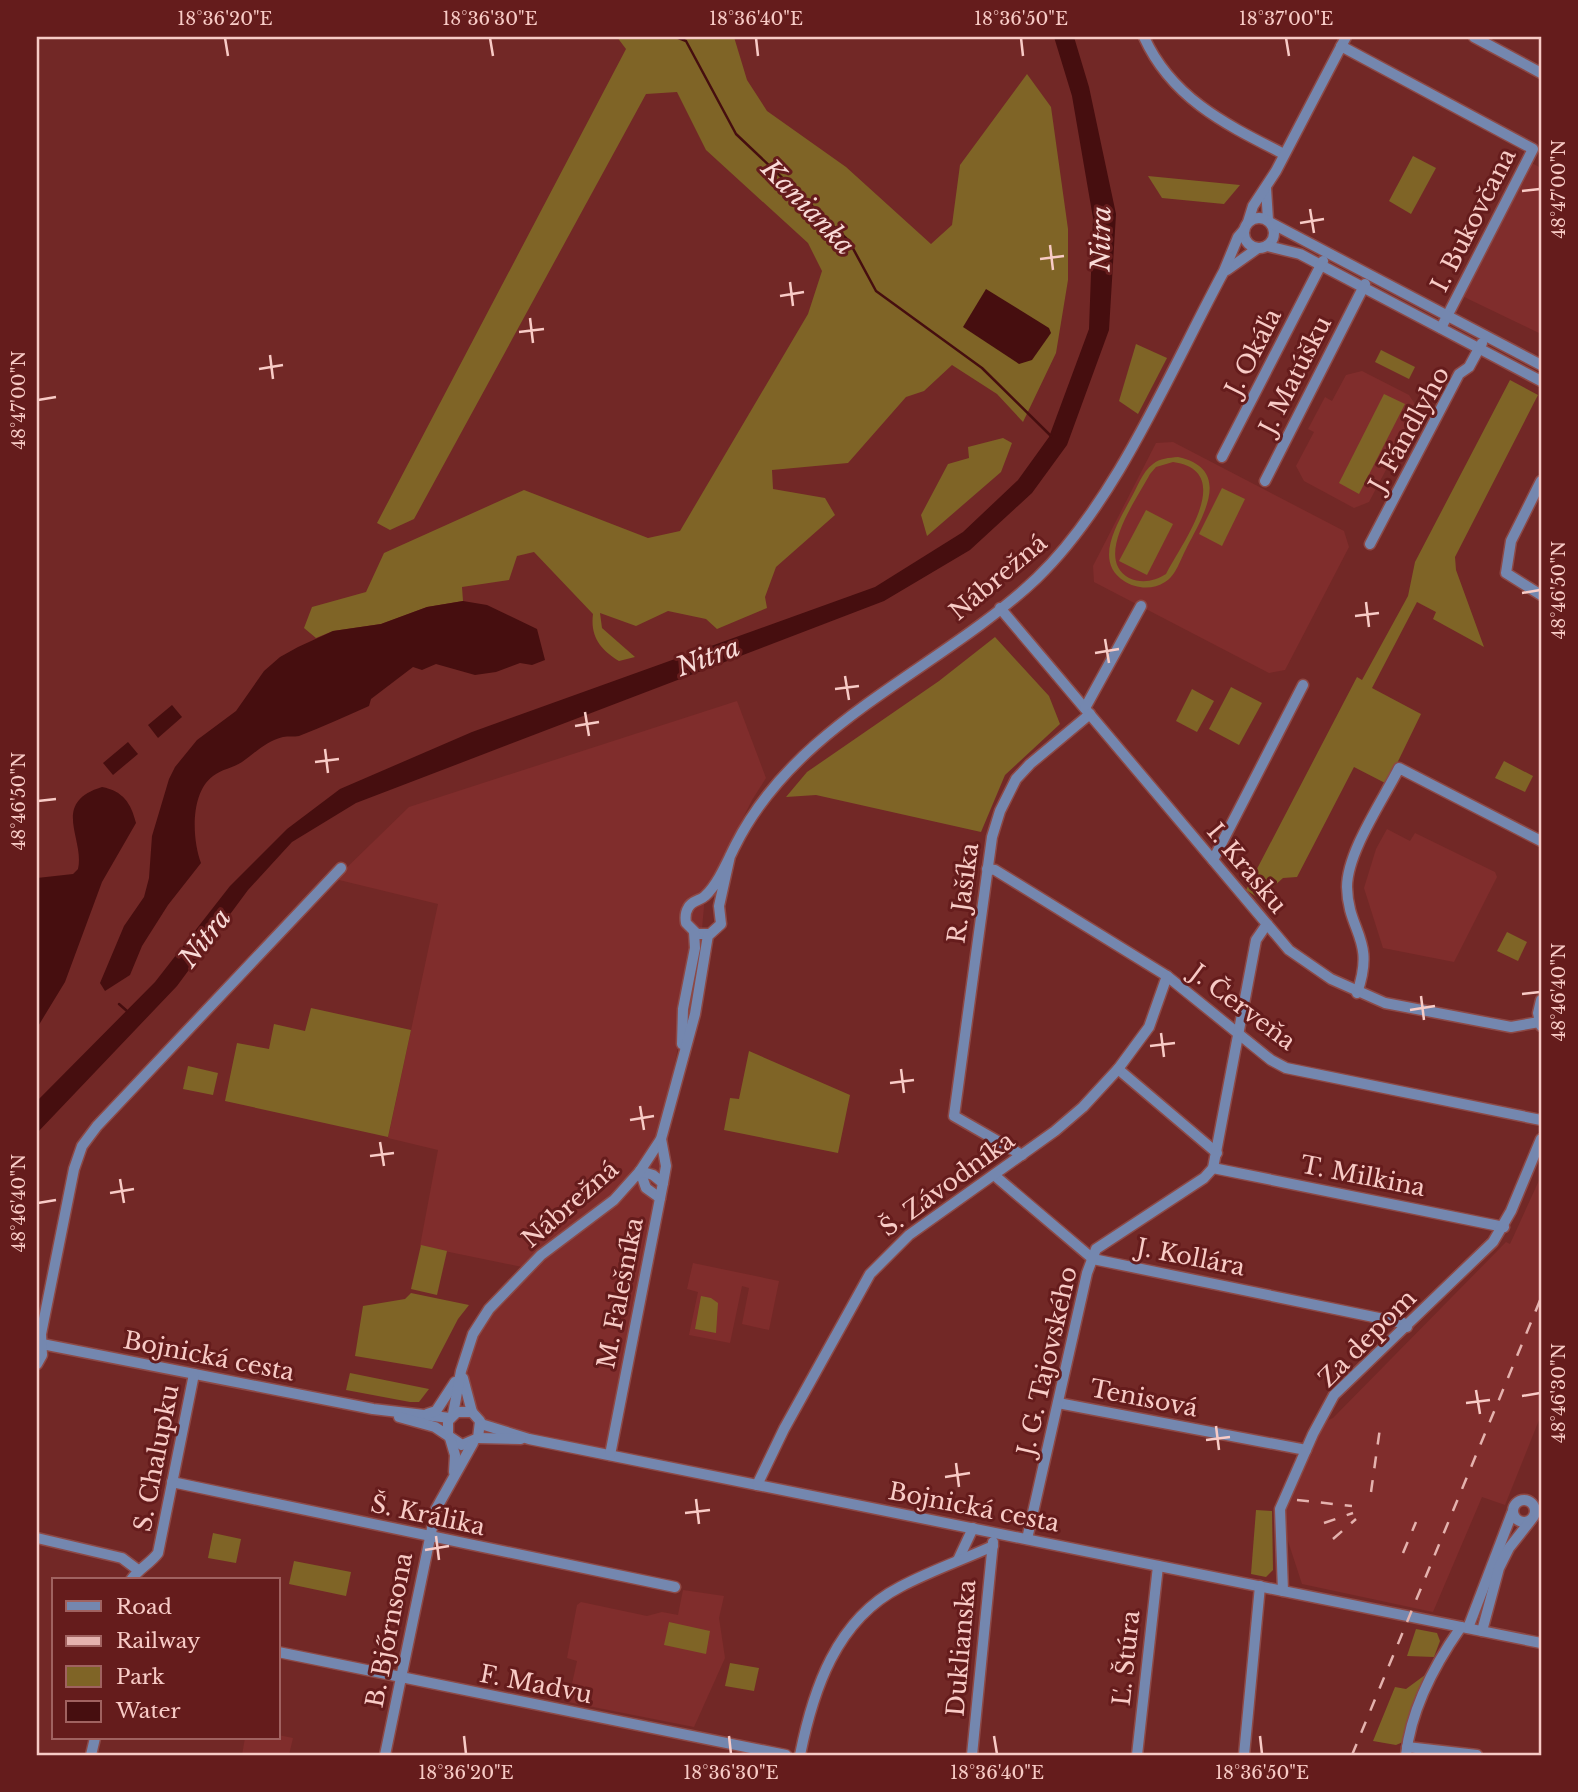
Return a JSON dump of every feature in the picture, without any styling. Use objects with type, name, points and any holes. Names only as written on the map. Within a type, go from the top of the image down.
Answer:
[{"type":"street","points":[[1144,37],[1171,81],[1195,105],[1284,154]]},
{"type":"street","points":[[1474,37],[1541,73]]},
{"type":"street","name":"Nábrežná","points":[[682,1056],[683,1009],[695,948],[694,932],[686,923],[686,912],[692,903],[703,898],[756,810],[792,766],[841,724],[1000,608],[1046,568],[1074,538],[1112,481],[1224,271],[1238,237],[1344,41]]},
{"type":"street","name":"I. Bukovčana","points":[[1344,41],[1533,149],[1447,316]]},
{"type":"street","points":[[1263,247],[1274,236],[1266,187]]},
{"type":"street","points":[[1541,365],[1270,222],[1255,218],[1246,226],[1247,243],[1300,254],[1541,381]]},
{"type":"street","name":"Nábrežná","points":[[1224,271],[1263,247]]},
{"type":"street","name":"J. Okáľa","points":[[1222,457],[1327,254]]},
{"type":"street","name":"J. Matúšku","points":[[1265,481],[1369,276]]},
{"type":"street","points":[[1441,328],[1447,316]]},
{"type":"street","name":"J. Fándlyho","points":[[1370,544],[1459,374],[1469,367],[1486,336]]},
{"type":"street","points":[[1541,481],[1511,541],[1506,573],[1541,595]]},
{"type":"street","points":[[1087,711],[1140,606]]},
{"type":"street","name":"I. Krasku","points":[[1000,608],[1289,950],[1308,965],[1357,993],[1385,1003],[1511,1027],[1540,1024]]},
{"type":"street","points":[[1213,860],[1303,685]]},
{"type":"street","name":"R. Jašíka","points":[[1022,1156],[954,1116],[987,869],[992,837],[1016,779],[1087,711]]},
{"type":"street","points":[[1357,993],[1366,963],[1347,890],[1348,879],[1356,852],[1399,768],[1541,841]]},
{"type":"street","name":"Nábrežná","points":[[452,1416],[461,1371],[473,1334],[488,1309],[541,1255],[614,1200],[640,1171],[661,1139],[695,1014],[708,935],[721,924],[719,906],[730,856]]},
{"type":"street","points":[[37,1364],[41,1355],[39,1344],[74,1169],[82,1146],[97,1126],[341,868]]},
{"type":"street","name":"J. Červeňa","points":[[987,869],[995,870],[1167,976],[1271,1060],[1302,1073],[1541,1120]]},
{"type":"street","points":[[703,898],[712,900],[719,906]]},
{"type":"street","points":[[1213,1168],[1256,940],[1267,924]]},
{"type":"street","points":[[694,932],[708,935]]},
{"type":"street","name":"Š. Závodníka","points":[[757,1485],[783,1429],[870,1275],[909,1235],[1022,1156],[1083,1107],[1118,1069],[1149,1027],[1167,976]]},
{"type":"street","points":[[1540,1024],[1541,1000]]},
{"type":"street","points":[[1118,1069],[1217,1153]]},
{"type":"street","name":"M. Falešníka","points":[[610,1455],[666,1166],[661,1139]]},
{"type":"street","name":"Za depom","points":[[1283,1591],[1280,1508],[1334,1395],[1478,1258],[1504,1227],[1541,1139]]},
{"type":"street","name":"T. Milkina","points":[[1213,1168],[1504,1227]]},
{"type":"street","name":"J. G. Tajovského","points":[[1027,1539],[1096,1249],[1203,1178],[1213,1168]]},
{"type":"street","points":[[640,1171],[653,1175],[663,1183]]},
{"type":"street","points":[[640,1171],[646,1188],[660,1198]]},
{"type":"street","name":"J. Kollára","points":[[994,1175],[1093,1259],[1353,1312],[1403,1323],[1407,1327]]},
{"type":"street","name":"Bojnická cesta","points":[[39,1344],[373,1409],[452,1416],[465,1410],[472,1412]]},
{"type":"street","name":"Nábrežná","points":[[461,1371],[467,1404],[472,1412]]},
{"type":"street","name":"Nábrežná","points":[[424,1415],[436,1411],[461,1371]]},
{"type":"street","name":"S. Chalupku","points":[[132,1578],[138,1570],[151,1563],[158,1553],[194,1374]]},
{"type":"street","name":"Tenisová","points":[[1058,1403],[1306,1450]]},
{"type":"street","name":"Bojnická cesta","points":[[373,1409],[435,1427],[459,1444],[529,1439]]},
{"type":"street","points":[[472,1412],[481,1424],[475,1441]]},
{"type":"street","points":[[449,1436],[452,1416]]},
{"type":"street","name":"Bojnická cesta","points":[[481,1424],[529,1439],[1541,1643]]},
{"type":"street","name":"B. Bjőrnsona","points":[[449,1436],[456,1455],[453,1475]]},
{"type":"street","name":"B. Bjőrnsona","points":[[385,1755],[436,1509],[453,1475],[475,1441]]},
{"type":"street","name":"Š. Králika","points":[[172,1482],[675,1587]]},
{"type":"street","points":[[1477,1755],[1407,1751],[1419,1703],[1435,1667],[1464,1627],[1514,1505],[1525,1500],[1537,1507]]},
{"type":"street","points":[[1512,1513],[1520,1522],[1537,1507]]},
{"type":"street","points":[[1482,1631],[1499,1568],[1537,1507]]},
{"type":"street","points":[[957,1562],[973,1528]]},
{"type":"street","name":"Duklianska","points":[[972,1755],[995,1533]]},
{"type":"street","points":[[37,1538],[122,1558],[138,1570]]},
{"type":"street","points":[[800,1755],[815,1691],[832,1654],[854,1624],[874,1604],[898,1588],[993,1546]]},
{"type":"street","name":"Ľ. Štúra","points":[[1137,1755],[1158,1566]]},
{"type":"street","points":[[1244,1755],[1260,1586]]},
{"type":"street","name":"F. Madvu","points":[[280,1652],[786,1755]]},
{"type":"shaded area","points":[[1530,162],[1541,168],[1539,333],[1460,295]]},
{"type":"shaded area","points":[[1362,371],[1409,395],[1418,409],[1369,502],[1354,508],[1304,481],[1296,466],[1314,432],[1308,429],[1325,397],[1332,401],[1346,375]]},
{"type":"shaded area","points":[[1173,442],[1344,531],[1349,547],[1285,670],[1269,673],[1094,582],[1093,566],[1156,443]]},
{"type":"shaded area","points":[[737,701],[766,778],[752,800],[705,895],[702,929],[659,1141],[662,1171],[609,1454],[489,1428],[474,1409],[461,1383],[477,1329],[527,1268],[420,1246],[438,1150],[388,1138],[438,904],[335,879],[409,807]]},
{"type":"shaded area","points":[[1387,829],[1410,841],[1415,833],[1495,872],[1497,877],[1454,962],[1383,948],[1364,888],[1376,849]]},
{"type":"shaded area","points":[[1541,1176],[1541,1415],[1505,1505],[1482,1497],[1433,1612],[1302,1584],[1286,1535],[1286,1507],[1326,1421],[1333,1418],[1506,1242],[1510,1244]]},
{"type":"shaded area","points":[[693,1263],[779,1281],[769,1330],[742,1324],[749,1288],[742,1286],[730,1343],[689,1335],[698,1292],[687,1289]]},
{"type":"shaded area","points":[[683,1590],[724,1596],[719,1618],[725,1658],[694,1727],[568,1702],[577,1661],[567,1658],[577,1605],[581,1602],[647,1616],[662,1612],[678,1615]]},
{"type":"shaded area","points":[[280,1735],[293,1738],[289,1755],[242,1755],[245,1740],[280,1740]]},
{"type":"green space","points":[[617,37],[734,37],[747,80],[767,111],[846,167],[931,244],[952,225],[960,165],[1027,74],[1051,107],[1068,229],[1068,280],[1056,353],[1023,422],[997,394],[952,365],[924,391],[906,397],[848,463],[772,470],[773,489],[825,498],[835,515],[776,567],[765,597],[767,608],[717,629],[706,619],[668,611],[636,626],[600,613],[602,628],[635,657],[619,661],[602,647],[593,630],[593,614],[534,552],[517,556],[509,580],[462,587],[463,601],[427,607],[381,624],[333,631],[316,638],[304,628],[312,607],[366,592],[384,553],[524,490],[648,538],[680,531],[808,314],[822,271],[808,243],[706,150],[677,92],[646,94],[414,519],[390,530],[377,523],[626,49]]},
{"type":"green space","points":[[1413,156],[1436,168],[1411,214],[1389,201]]},
{"type":"green space","points":[[1148,176],[1240,185],[1224,204],[1162,198]]},
{"type":"green space","points":[[1136,344],[1167,358],[1138,414],[1119,401]]},
{"type":"green space","points":[[1381,350],[1415,367],[1409,379],[1375,362]]},
{"type":"green space","points":[[1510,380],[1538,395],[1455,557],[1456,570],[1484,647],[1433,619],[1436,612],[1417,602],[1372,688],[1421,714],[1387,784],[1354,767],[1297,877],[1283,878],[1260,899],[1246,890],[1357,677],[1362,680],[1408,596],[1415,562]]},
{"type":"green space","points":[[1384,394],[1405,404],[1359,494],[1339,483]]},
{"type":"green space","points":[[1003,438],[1012,443],[1001,472],[927,536],[921,515],[948,464],[969,458],[968,447]]},
{"type":"green space","points":[[1178,457],[1195,463],[1205,472],[1209,483],[1206,508],[1172,576],[1160,585],[1144,588],[1134,586],[1115,573],[1110,563],[1109,553],[1115,530],[1146,471],[1159,461]],"holes":[[[1173,462],[1192,468],[1201,479],[1203,493],[1200,510],[1183,545],[1166,574],[1148,581],[1129,578],[1119,569],[1115,557],[1116,543],[1136,498],[1156,467]]]},
{"type":"green space","points":[[1222,488],[1245,499],[1222,546],[1199,534]]},
{"type":"green space","points":[[1146,510],[1173,524],[1147,575],[1119,561]]},
{"type":"green space","points":[[995,637],[1049,696],[1060,724],[1005,775],[981,832],[816,795],[786,797],[807,772],[939,681]]},
{"type":"green space","points":[[1231,687],[1262,703],[1239,745],[1209,729]]},
{"type":"green space","points":[[1192,689],[1214,701],[1197,732],[1176,721]]},
{"type":"green space","points":[[1504,761],[1533,776],[1525,792],[1495,778]]},
{"type":"green space","points":[[1507,932],[1527,942],[1518,961],[1497,951]]},
{"type":"green space","points":[[311,1008],[411,1030],[388,1137],[225,1101],[237,1043],[269,1049],[274,1024],[305,1031]]},
{"type":"green space","points":[[749,1051],[850,1095],[838,1153],[724,1130],[730,1098],[739,1099]]},
{"type":"green space","points":[[188,1066],[218,1073],[213,1095],[183,1089]]},
{"type":"green space","points":[[421,1245],[447,1251],[437,1295],[411,1289]]},
{"type":"green space","points":[[411,1293],[469,1305],[458,1319],[432,1369],[355,1356],[363,1306],[405,1299]]},
{"type":"green space","points":[[701,1296],[718,1303],[716,1333],[695,1329]]},
{"type":"green space","points":[[350,1373],[429,1389],[419,1402],[346,1390]]},
{"type":"green space","points":[[1256,1510],[1272,1511],[1273,1570],[1266,1577],[1251,1574]]},
{"type":"green space","points":[[213,1533],[241,1539],[236,1563],[208,1558]]},
{"type":"green space","points":[[294,1561],[351,1572],[346,1596],[289,1584]]},
{"type":"green space","points":[[669,1622],[710,1631],[706,1654],[664,1645]]},
{"type":"green space","points":[[1416,1629],[1437,1633],[1440,1641],[1434,1657],[1407,1656]]},
{"type":"green space","points":[[730,1663],[759,1668],[754,1691],[725,1686]]},
{"type":"green space","points":[[1425,1675],[1416,1695],[1403,1742],[1396,1745],[1373,1741],[1395,1687],[1406,1689]]},
{"type":"water","name":"Nitra","points":[[1054,37],[1074,37],[1089,87],[1116,214],[1109,330],[1067,445],[1032,493],[970,550],[884,601],[356,803],[292,842],[248,890],[177,986],[37,1133],[37,1101],[155,982],[230,886],[287,829],[340,789],[472,732],[875,587],[963,532],[1018,480],[1049,437],[1089,329],[1093,218],[1072,96]]},
{"type":"water","points":[[986,289],[1049,328],[1051,333],[1032,360],[1019,364],[963,327]]},
{"type":"water","points":[[463,601],[487,605],[537,629],[545,660],[532,665],[520,663],[496,672],[475,675],[436,664],[422,670],[413,667],[371,699],[369,706],[299,736],[271,741],[242,762],[213,776],[200,793],[195,817],[196,842],[201,863],[168,905],[142,946],[130,975],[105,991],[100,983],[124,926],[144,897],[149,878],[152,836],[169,779],[175,767],[197,740],[236,711],[264,671],[280,657],[298,647],[333,631],[381,624],[427,607]]},
{"type":"water","points":[[172,705],[182,717],[158,738],[148,725]]},
{"type":"water","points":[[128,742],[138,754],[113,775],[103,763]]},
{"type":"water","points":[[102,787],[125,799],[136,823],[102,882],[65,982],[37,1028],[37,878],[73,874],[78,869],[73,812],[77,802],[86,794]]},
{"type":"waterway","name":"Kanianka","points":[[676,37],[686,41],[736,134],[849,241],[876,291],[982,368],[1051,436]]},
{"type":"waterway","points":[[119,1004],[127,1011]]},
{"type":"railway","points":[[1352,1755],[1541,1298]]},
{"type":"railway","points":[[1371,1492],[1380,1428]]},
{"type":"railway","points":[[1297,1500],[1352,1506]]},
{"type":"railway","points":[[1324,1523],[1353,1513]]},
{"type":"railway","points":[[1333,1539],[1356,1519]]},
{"type":"railway","points":[[1403,1553],[1416,1522]]}]
